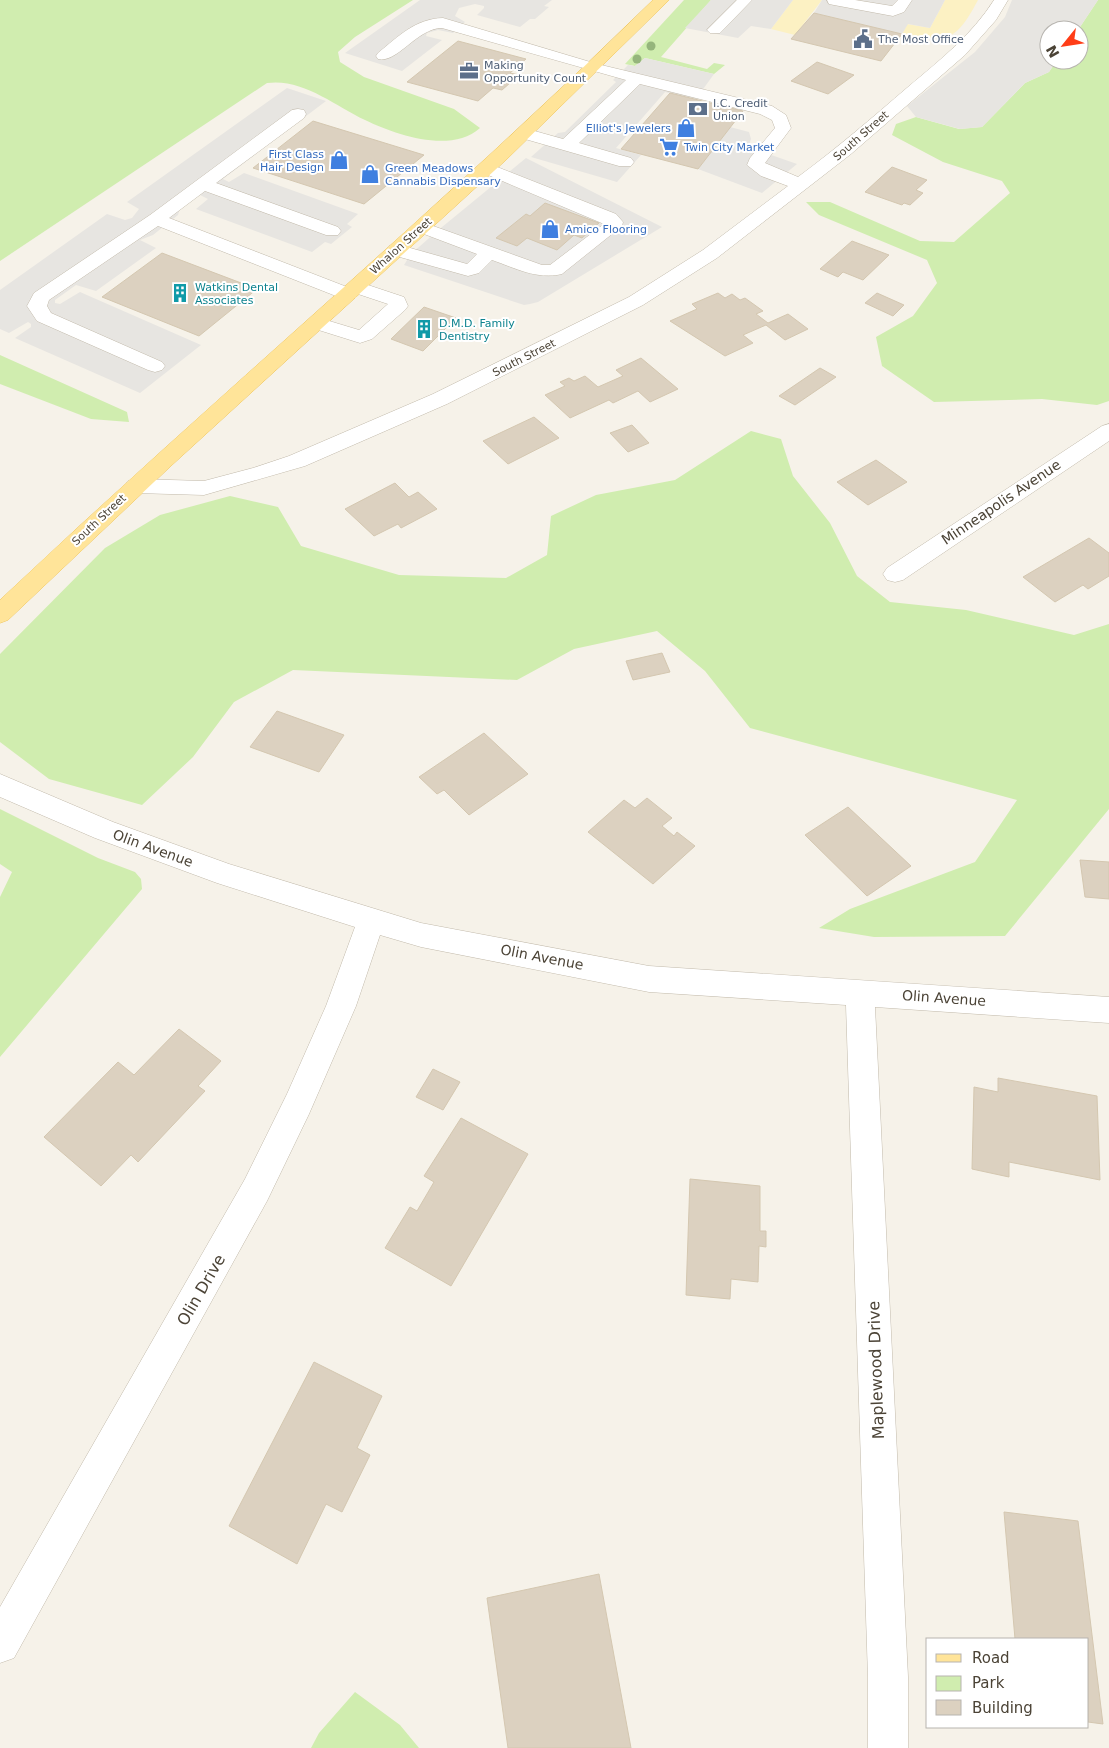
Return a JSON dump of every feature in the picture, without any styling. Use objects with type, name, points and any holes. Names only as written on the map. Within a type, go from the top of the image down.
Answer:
[{"type":"main road","name":"Whalon Street","points":[[136,486],[487,168],[662,0]]},
{"type":"main road","name":"South Street","points":[[0,614],[136,486]]},
{"type":"street","points":[[715,30],[745,0]]},
{"type":"street","points":[[834,1],[893,12],[899,9],[905,0]]},
{"type":"street","name":"South Street","points":[[136,486],[204,488],[239,479],[317,453],[423,407],[615,312],[656,289],[710,254],[845,150],[950,60],[991,17],[1002,0]]},
{"type":"street","points":[[384,56],[416,30],[437,23],[592,67],[760,108],[779,116],[782,120],[783,128],[756,162],[756,165],[767,172],[800,184]]},
{"type":"street","points":[[567,146],[637,78]]},
{"type":"street","points":[[155,366],[44,317],[37,306],[41,297],[156,219],[298,114]]},
{"type":"street","points":[[524,133],[625,162]]},
{"type":"street","points":[[422,227],[540,271],[555,270],[613,226],[614,222],[610,218],[487,168]]},
{"type":"street","points":[[203,184],[332,231]]},
{"type":"street","points":[[156,219],[352,291],[397,301],[398,306],[365,335],[360,337],[316,323]]},
{"type":"street","points":[[396,250],[468,270],[472,269],[489,252]]},
{"type":"street","name":"Minneapolis Avenue","points":[[895,574],[1109,431]]},
{"type":"street","name":"Olin Avenue","points":[[0,784],[104,830],[227,875],[420,935],[649,978],[1109,1010]]},
{"type":"street","name":"Olin Drive","points":[[0,1644],[256,1190],[298,1104],[341,1006],[371,921]]},
{"type":"street","name":"Maplewood Drive","points":[[860,992],[888,1677],[888,1748]]},
{"type":"green space","points":[[0,0],[413,0],[355,37],[338,52],[340,62],[364,77],[454,109],[480,128],[468,136],[454,140],[439,141],[407,136],[378,126],[305,89],[293,85],[267,83],[0,261]]},
{"type":"green space","points":[[684,0],[711,0],[661,57],[707,69],[714,63],[725,65],[714,74],[645,58],[635,66],[625,64]]},
{"type":"green space","points":[[1098,0],[1109,0],[1109,401],[1097,405],[1042,399],[934,402],[882,366],[876,337],[913,316],[937,283],[927,260],[819,215],[806,202],[830,202],[920,241],[954,242],[1010,193],[1002,181],[943,162],[892,135],[896,124],[916,117],[959,129],[982,127],[1025,83],[1050,70],[1089,70],[1089,20],[1085,20]]},
{"type":"green space","points":[[0,355],[127,412],[129,422],[91,419],[0,384]]},
{"type":"green space","points":[[751,431],[781,439],[793,476],[830,523],[857,576],[890,602],[966,610],[1074,635],[1109,624],[1109,809],[1005,936],[874,937],[819,928],[850,909],[975,862],[1017,800],[750,728],[705,671],[657,631],[574,649],[517,680],[293,670],[234,702],[193,757],[142,805],[49,779],[0,742],[0,654],[105,548],[160,515],[230,496],[278,507],[301,546],[399,575],[506,578],[547,555],[551,516],[596,495],[675,480]]},
{"type":"green space","points":[[0,809],[98,858],[135,872],[141,879],[142,889],[0,1057],[0,897],[12,872],[0,864]]},
{"type":"green space","points":[[355,1692],[400,1725],[419,1748],[311,1748],[319,1733]]},
{"type":"sand","points":[[793,0],[822,0],[795,35],[771,29]]},
{"type":"sand","points":[[945,0],[978,0],[963,25],[949,36],[930,38],[902,34],[907,24],[930,28]]},
{"type":"shaded area","points":[[420,0],[552,0],[544,6],[549,7],[535,19],[530,19],[520,27],[477,15],[484,6],[475,4],[459,8],[455,16],[465,22],[453,33],[438,30],[427,33],[426,36],[442,40],[402,71],[345,53]]},
{"type":"shaded area","points":[[711,0],[793,0],[771,29],[751,26],[738,38],[685,28]]},
{"type":"shaded area","points":[[822,0],[945,0],[930,28],[908,24],[902,34],[814,13]]},
{"type":"shaded area","points":[[1012,0],[1098,0],[1085,20],[1039,20],[1039,70],[1050,70],[1025,83],[982,127],[960,129],[916,117],[907,106],[975,52],[1005,17]]},
{"type":"shaded area","points":[[645,58],[714,74],[696,99],[665,92],[616,148],[641,155],[617,182],[531,157],[558,133],[565,132],[616,82],[613,80],[628,65],[635,66]]},
{"type":"shaded area","points":[[287,88],[326,101],[223,179],[229,182],[244,173],[358,214],[347,224],[352,227],[331,244],[325,242],[312,252],[196,209],[208,199],[200,195],[180,208],[178,215],[153,235],[140,240],[156,248],[96,291],[76,285],[55,300],[55,303],[60,304],[80,292],[201,345],[140,393],[15,338],[31,327],[31,324],[28,322],[9,333],[0,329],[0,290],[107,214],[125,220],[132,218],[139,209],[127,202]]},
{"type":"shaded area","points":[[730,127],[749,132],[751,139],[749,145],[751,148],[797,164],[762,193],[698,169]]},
{"type":"shaded area","points":[[526,158],[662,227],[538,302],[524,305],[404,265],[411,254],[436,232]]},
{"type":"building","points":[[814,13],[902,34],[881,61],[791,39]]},
{"type":"building","points":[[458,41],[526,59],[510,73],[519,75],[502,90],[493,88],[478,101],[407,82]]},
{"type":"building","points":[[817,62],[854,75],[828,94],[791,81]]},
{"type":"building","points":[[670,93],[743,111],[698,169],[621,149]]},
{"type":"building","points":[[313,121],[424,155],[364,204],[253,168]]},
{"type":"building","points":[[892,167],[927,180],[916,190],[923,193],[910,205],[904,203],[902,205],[865,192]]},
{"type":"building","name":"Amico Flooring","points":[[545,203],[599,223],[582,238],[574,235],[557,250],[527,238],[517,246],[496,238],[526,214],[530,216]]},
{"type":"building","points":[[852,241],[889,255],[863,280],[843,272],[838,277],[820,269]]},
{"type":"building","name":"Watkins Dental Associates","points":[[162,253],[257,289],[199,336],[102,297]]},
{"type":"building","points":[[718,293],[725,298],[732,294],[740,300],[745,298],[763,311],[756,314],[768,323],[788,314],[808,329],[785,340],[766,325],[743,335],[753,343],[725,356],[670,321],[697,309],[692,304]]},
{"type":"building","points":[[877,293],[904,305],[893,316],[865,303]]},
{"type":"building","name":"D.M.D. Family Dentistry","points":[[424,307],[456,318],[423,351],[391,339]]},
{"type":"building","points":[[641,358],[678,389],[650,402],[638,391],[613,403],[609,400],[570,418],[545,395],[565,386],[560,382],[569,378],[574,381],[585,376],[598,387],[623,376],[616,370]]},
{"type":"building","points":[[820,368],[836,377],[795,405],[779,396]]},
{"type":"building","points":[[534,417],[559,438],[508,464],[483,441]]},
{"type":"building","points":[[632,425],[649,443],[628,452],[610,433]]},
{"type":"building","points":[[876,460],[907,482],[868,505],[837,482]]},
{"type":"building","points":[[395,483],[409,497],[418,492],[437,509],[401,528],[398,524],[374,536],[345,509]]},
{"type":"building","points":[[1089,538],[1109,553],[1109,576],[1088,589],[1083,585],[1055,602],[1023,577]]},
{"type":"building","points":[[662,653],[670,672],[633,680],[626,661]]},
{"type":"building","points":[[277,711],[344,735],[319,772],[250,747]]},
{"type":"building","points":[[484,733],[528,774],[469,815],[444,790],[437,794],[419,777]]},
{"type":"building","points":[[647,798],[672,818],[662,826],[674,836],[677,832],[695,846],[653,884],[588,832],[624,800],[635,808]]},
{"type":"building","points":[[848,807],[911,866],[867,896],[805,835]]},
{"type":"building","points":[[1080,860],[1109,862],[1109,899],[1085,897]]},
{"type":"building","points":[[179,1029],[221,1061],[198,1086],[205,1091],[138,1162],[131,1155],[101,1186],[44,1137],[118,1062],[134,1075]]},
{"type":"building","points":[[433,1069],[460,1082],[443,1110],[416,1097]]},
{"type":"building","points":[[998,1078],[1097,1096],[1100,1180],[1009,1162],[1009,1177],[972,1169],[974,1087],[998,1092]]},
{"type":"building","points":[[461,1118],[528,1154],[451,1286],[385,1248],[410,1207],[417,1211],[434,1182],[424,1176]]},
{"type":"building","points":[[690,1179],[760,1186],[760,1231],[766,1231],[766,1247],[759,1246],[758,1282],[731,1279],[730,1299],[686,1295]]},
{"type":"building","points":[[314,1362],[382,1396],[357,1448],[370,1455],[342,1512],[326,1504],[297,1564],[229,1526]]},
{"type":"building","points":[[1004,1512],[1078,1521],[1103,1724],[1089,1722],[1089,1638],[1015,1638]]},
{"type":"building","points":[[599,1574],[631,1748],[508,1748],[487,1598]]},
{"type":"place","name":"The Most Office","points":[[863,39]]},
{"type":"place","name":"Making Opportunity Count","points":[[469,71]]},
{"type":"place","name":"I.C. Credit Union","points":[[698,109]]},
{"type":"place","name":"Elliot's Jewelers","points":[[686,128]]},
{"type":"place","name":"Twin City Market","points":[[669,147]]},
{"type":"place","name":"First Class Hair Design","points":[[339,160]]},
{"type":"place","name":"Green Meadows Cannabis Dispensary","points":[[370,174]]},
{"type":"place","name":"Amico Flooring","points":[[550,229]]},
{"type":"place","name":"Watkins Dental Associates","points":[[180,293]]},
{"type":"place","name":"D.M.D. Family Dentistry","points":[[424,329]]}]
